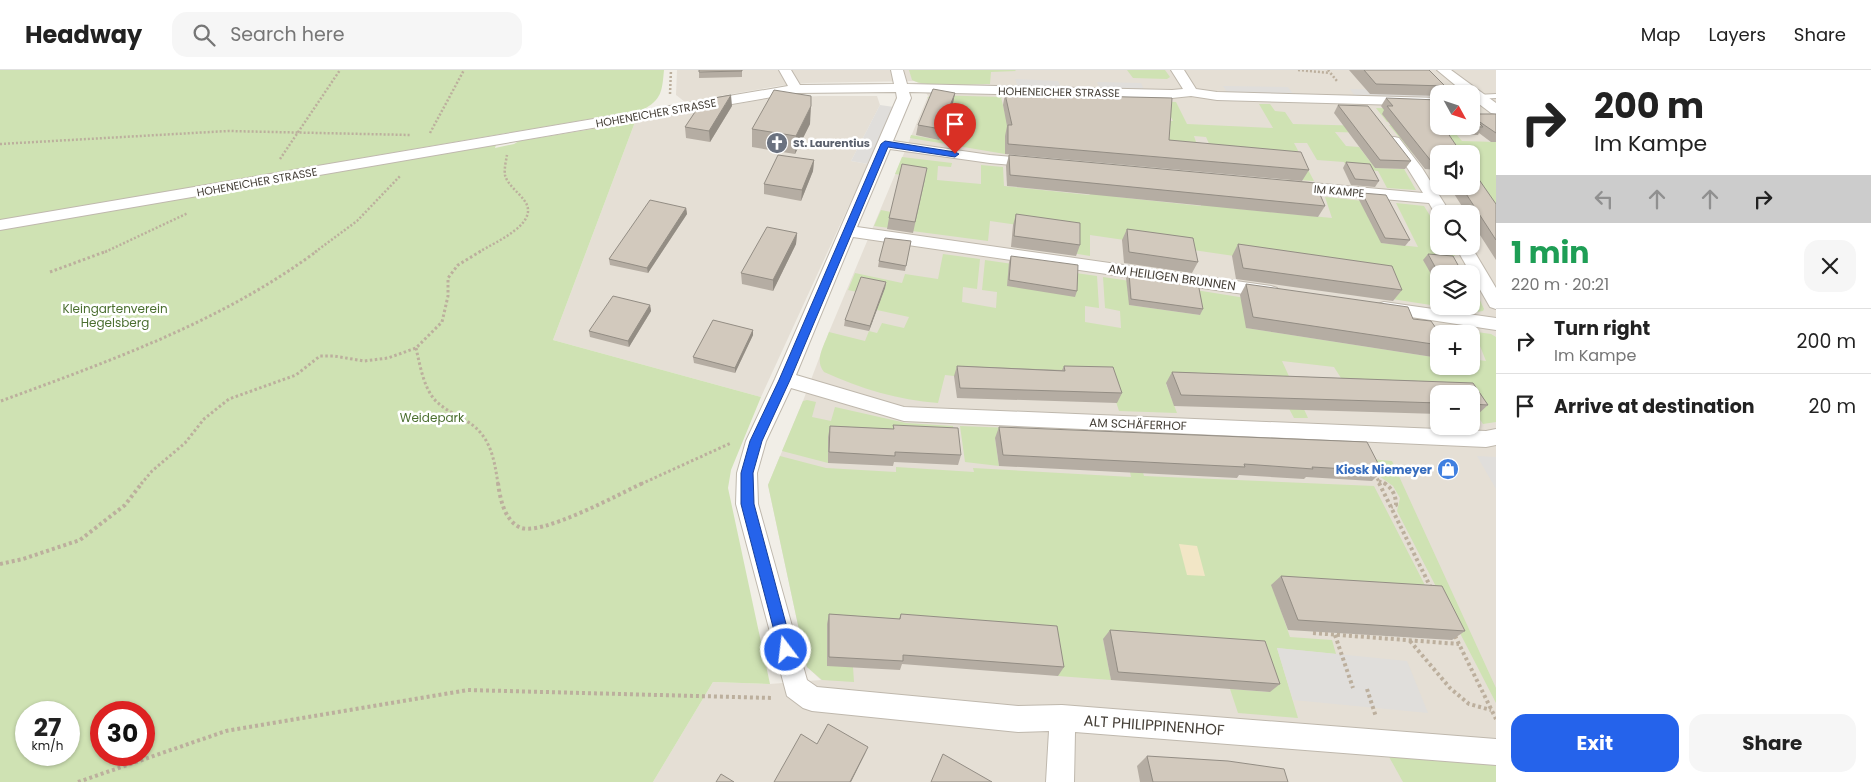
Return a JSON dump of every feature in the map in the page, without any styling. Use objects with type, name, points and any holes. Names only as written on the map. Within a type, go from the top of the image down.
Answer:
[{"type":"street","points":[[786,70],[787,76],[796,88]]},
{"type":"street","points":[[812,699],[796,686],[747,504],[747,473],[756,441],[785,380],[904,98],[897,70]]},
{"type":"street","points":[[1177,70],[1187,82],[1191,92]]},
{"type":"street","points":[[1443,70],[1486,102]]},
{"type":"street","name":"HOHENEICHER STRASSE","points":[[0,226],[796,88],[903,88],[1172,94],[1191,92],[1217,96],[1430,102]]},
{"type":"street","points":[[1362,100],[1374,116]]},
{"type":"street","points":[[1385,130],[1415,168],[1438,205]]},
{"type":"street","points":[[885,144],[990,159],[1049,164]]},
{"type":"street","name":"IM KAMPE","points":[[1276,185],[1434,199]]},
{"type":"street","name":"AM HEILIGEN BRUNNEN","points":[[848,231],[1290,294]]},
{"type":"street","points":[[1468,255],[1496,303]]},
{"type":"street","points":[[1368,306],[1496,324]]},
{"type":"street","name":"AM SCHÄFERHOF","points":[[785,380],[904,414],[1486,439],[1496,437]]},
{"type":"street","name":"ALT PHILIPPINENHOF","points":[[812,699],[1018,719],[1062,718],[1496,752]]},
{"type":"street","points":[[1060,782],[1062,718]]},
{"type":"path","points":[[270,180],[271,173],[340,70]]},
{"type":"path","points":[[1,401],[143,348],[222,311],[295,267],[357,220],[398,180],[429,135],[464,70]]},
{"type":"path","points":[[1298,70],[1330,73]]},
{"type":"path","points":[[0,144],[228,131],[429,135]]},
{"type":"path","points":[[0,564],[23,559],[80,540],[125,505],[152,471],[185,443],[204,418],[229,399],[296,375],[320,356],[334,356],[364,361],[388,358],[416,348],[442,322],[448,296],[448,278],[458,265],[515,230],[526,221],[529,213],[526,202],[510,184],[505,175],[509,139]]},
{"type":"path","points":[[50,272],[98,255],[158,228],[200,206],[215,194],[216,189]]},
{"type":"path","points":[[416,348],[428,388],[438,403],[456,416],[473,423],[487,439],[495,460],[498,492],[507,515],[518,527],[534,529],[556,523],[735,441],[746,439],[756,441]]},
{"type":"path","points":[[1374,473],[1434,595]]},
{"type":"path","points":[[1378,481],[1392,489],[1397,498],[1396,505],[1391,507]]},
{"type":"path","points":[[1452,629],[1496,718]]},
{"type":"path","points":[[1312,633],[1459,644]]},
{"type":"path","points":[[1335,635],[1353,688]]},
{"type":"path","points":[[1410,641],[1450,688],[1469,704],[1492,710]]},
{"type":"path","points":[[78,782],[226,731],[468,690],[812,699]]},
{"type":"shaded area","points":[[677,70],[1496,70],[1496,782],[653,782],[713,682],[770,684],[821,680],[807,667],[768,485],[829,332],[928,96],[921,84],[914,81],[807,83],[685,102],[676,95]]},
{"type":"shaded area","points":[[1015,79],[1058,81],[1061,88],[1018,87]]},
{"type":"shaded area","points":[[1097,82],[1141,83],[1144,90],[1100,89]]},
{"type":"shaded area","points":[[1223,86],[1288,87],[1293,94],[1227,92]]},
{"type":"shaded area","points":[[1350,89],[1430,91],[1430,98],[1355,96]]},
{"type":"shaded area","points":[[820,96],[877,96],[880,105],[851,161],[868,164],[761,397],[553,340],[635,122],[765,99]]},
{"type":"shaded area","points":[[880,105],[894,107],[868,164],[851,161]]},
{"type":"shaded area","points":[[1477,456],[1496,457],[1496,489]]},
{"type":"shaded area","points":[[1277,648],[1407,661],[1428,713],[1293,700]]},
{"type":"green space","points":[[0,70],[664,70],[660,94],[654,102],[642,110],[0,220]]},
{"type":"green space","points":[[909,70],[1016,71],[991,72],[990,84],[950,85],[927,84],[912,80]]},
{"type":"green space","points":[[1127,70],[1165,70],[1170,77],[1167,79],[1133,78]]},
{"type":"green space","points":[[932,95],[1001,97],[1005,114],[1173,121],[1167,109],[1150,101],[1176,102],[1187,124],[1273,128],[1259,104],[1270,104],[1275,111],[1285,112],[1293,124],[1369,126],[1374,133],[1335,132],[1346,146],[1359,147],[1375,168],[1404,169],[1416,190],[1387,188],[1378,171],[1347,168],[1344,162],[1317,160],[1307,143],[1294,143],[1314,181],[1285,179],[1211,148],[1206,137],[1194,136],[1200,154],[1005,136],[1005,154],[910,138],[911,135],[939,140],[953,103],[927,98]]},
{"type":"green space","points":[[1376,108],[1430,109],[1430,135],[1457,135],[1462,141],[1496,142],[1496,222],[1478,195],[1480,195],[1480,145],[1430,145],[1430,156],[1414,155],[1389,125],[1403,125],[1401,123],[1387,122]]},
{"type":"green space","points":[[635,122],[553,340],[761,397],[731,470],[728,488],[770,684],[713,682],[653,782],[0,782],[0,230],[496,145],[495,148],[519,141]]},
{"type":"green space","points":[[902,157],[952,163],[951,167],[938,166],[937,180],[981,184],[981,165],[1003,167],[1004,186],[1089,195],[1114,178],[1117,197],[1201,206],[1196,185],[1230,208],[1332,218],[1325,197],[1383,203],[1381,243],[1418,247],[1396,203],[1424,206],[1430,216],[1430,255],[1455,256],[1424,260],[1430,271],[1430,305],[1392,299],[1248,258],[1090,235],[1090,256],[1066,252],[1066,232],[990,221],[988,241],[874,226],[881,210],[891,212],[889,222],[925,179],[895,174]]},
{"type":"green space","points":[[943,254],[980,259],[977,289],[963,287],[962,302],[996,308],[997,292],[982,290],[985,260],[1097,276],[1099,308],[1085,306],[1085,322],[1121,328],[1120,311],[1105,308],[1103,277],[1144,283],[1129,305],[1200,315],[1183,288],[1258,300],[1246,328],[1430,357],[1430,375],[1480,375],[1480,360],[1486,361],[1480,346],[1480,332],[1491,334],[1496,337],[1496,422],[1483,424],[1480,420],[1480,385],[1430,385],[1430,392],[1348,389],[1334,367],[1282,361],[1308,418],[1294,418],[1278,388],[1166,384],[1177,413],[1119,411],[1108,377],[945,375],[938,403],[923,402],[880,393],[824,372],[821,367],[820,358],[829,332],[865,341],[869,331],[877,333],[882,323],[904,328],[909,317],[877,310],[857,292],[848,290],[855,273],[902,283],[905,274],[938,279]]},
{"type":"green space","points":[[1480,300],[1484,309],[1480,311]]},
{"type":"green space","points":[[803,401],[816,402],[812,417],[831,421],[835,407],[906,423],[953,426],[954,439],[829,437],[828,463],[782,451]]},
{"type":"green space","points":[[960,426],[1131,433],[1144,476],[1374,486],[1430,595],[1272,585],[1290,637],[1332,640],[1336,654],[1277,648],[1298,718],[1238,713],[1230,689],[1269,692],[1103,639],[1111,680],[1058,676],[1052,635],[828,624],[827,665],[853,667],[854,682],[822,680],[807,667],[768,485],[780,456],[826,468],[896,472],[896,467],[974,472],[973,468],[1131,477],[1130,472],[995,438],[999,466],[965,462]]},
{"type":"green space","points":[[1370,459],[1392,461],[1496,688],[1496,703],[1397,511],[1400,498],[1393,486],[1379,476]]},
{"type":"green space","points":[[1388,755],[1496,764],[1496,782],[1403,782]]},
{"type":"sand","points":[[1179,544],[1197,546],[1205,576],[1187,575]]},
{"type":"building","points":[[699,70],[742,70],[742,71],[699,72]]},
{"type":"building","points":[[1364,70],[1429,70],[1444,85],[1430,86],[1376,84]]},
{"type":"building","points":[[933,89],[955,93],[941,129],[918,125]]},
{"type":"building","points":[[774,90],[811,96],[811,106],[796,136],[752,129]]},
{"type":"building","points":[[1005,94],[1172,98],[1169,140],[1301,152],[1309,170],[1008,144],[1008,125],[1012,125]]},
{"type":"building","points":[[731,95],[709,131],[685,127],[703,100]]},
{"type":"building","points":[[1386,98],[1430,100],[1430,135],[1449,135],[1456,145],[1430,145],[1430,160],[1387,106],[1393,106]]},
{"type":"building","points":[[1338,105],[1368,106],[1411,161],[1380,160]]},
{"type":"building","points":[[1480,114],[1496,114],[1496,133],[1480,122]]},
{"type":"building","points":[[778,155],[814,160],[802,190],[764,184]]},
{"type":"building","points":[[1009,155],[1315,183],[1325,206],[1010,175]]},
{"type":"building","points":[[1346,162],[1370,164],[1379,181],[1355,179]]},
{"type":"building","points":[[902,164],[927,168],[915,222],[889,218]]},
{"type":"building","points":[[1480,181],[1496,204],[1496,240],[1480,215],[1480,205],[1473,205],[1467,195],[1480,195]]},
{"type":"building","points":[[1362,193],[1386,195],[1410,240],[1385,238]]},
{"type":"building","points":[[650,200],[686,208],[647,268],[609,259]]},
{"type":"building","points":[[1016,214],[1080,223],[1080,245],[1014,236]]},
{"type":"building","points":[[767,227],[797,233],[773,280],[741,273]]},
{"type":"building","points":[[1127,229],[1193,238],[1198,262],[1129,252]]},
{"type":"building","points":[[885,238],[911,241],[906,266],[879,261]]},
{"type":"building","points":[[1238,244],[1392,266],[1402,290],[1243,268]]},
{"type":"building","points":[[1428,254],[1453,256],[1458,265],[1434,265]]},
{"type":"building","points":[[1011,256],[1078,265],[1077,291],[1009,280]]},
{"type":"building","points":[[1129,273],[1198,283],[1203,309],[1131,299]]},
{"type":"building","points":[[861,277],[886,282],[870,326],[845,320]]},
{"type":"building","points":[[1246,284],[1408,307],[1413,319],[1431,321],[1434,325],[1430,325],[1430,344],[1253,317]]},
{"type":"building","points":[[613,296],[650,305],[628,341],[589,331]]},
{"type":"building","points":[[713,320],[753,330],[735,368],[693,357]]},
{"type":"building","points":[[957,366],[1065,371],[1064,366],[1113,367],[1122,393],[960,388]]},
{"type":"building","points":[[1172,372],[1473,383],[1474,385],[1430,385],[1430,403],[1181,395]]},
{"type":"building","points":[[1480,393],[1488,405],[1480,405]]},
{"type":"building","points":[[893,425],[958,428],[961,455],[895,452],[895,456],[829,452],[830,426],[894,429]]},
{"type":"building","points":[[999,427],[1367,442],[1382,471],[1244,464],[1245,467],[1003,455]]},
{"type":"building","points":[[1281,576],[1442,586],[1465,631],[1298,620]]},
{"type":"building","points":[[829,614],[900,619],[901,614],[1057,626],[1064,667],[903,655],[903,661],[829,657]]},
{"type":"building","points":[[1110,630],[1265,641],[1280,684],[1118,672]]},
{"type":"building","points":[[828,724],[868,747],[850,782],[774,782],[801,734],[817,744]]},
{"type":"building","points":[[943,754],[992,782],[931,782]]},
{"type":"building","points":[[1147,756],[1228,761],[1284,769],[1288,782],[1153,782]]},
{"type":"building","points":[[721,774],[734,782],[716,782]]},
{"type":"place","name":"St. Laurentius","points":[[777,143]]},
{"type":"place","name":"Kiosk Niemeyer","points":[[1448,469]]},
{"type":"route","points":[[786,650],[747,504],[747,473],[756,441],[785,380],[885,144],[955,154]]},
{"type":"park label","name":"Kleingartenverein Hegelsberg","points":[[115,315]]},
{"type":"park label","name":"Weidepark","points":[[432,417]]}]
